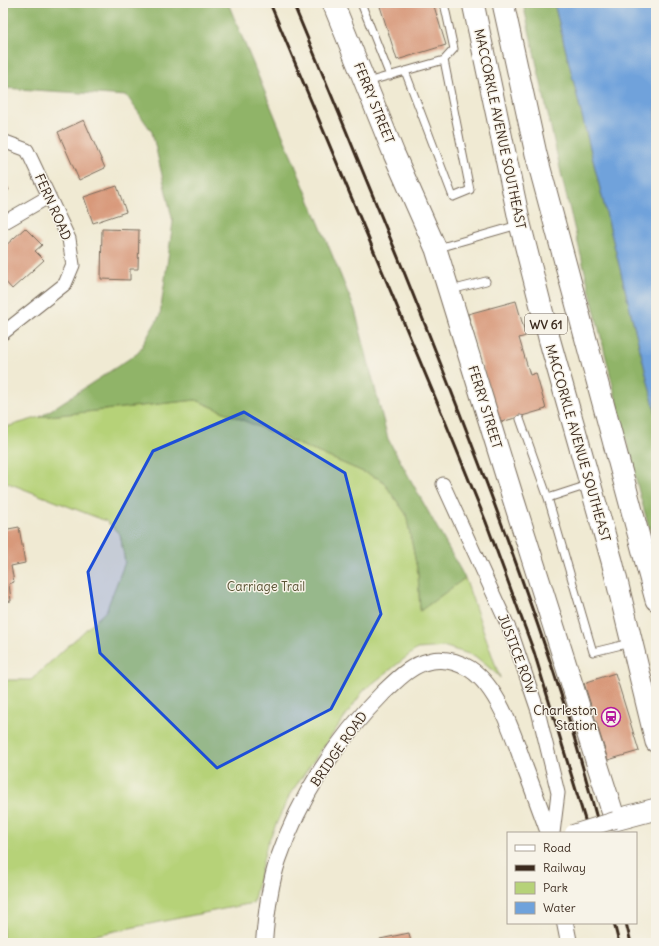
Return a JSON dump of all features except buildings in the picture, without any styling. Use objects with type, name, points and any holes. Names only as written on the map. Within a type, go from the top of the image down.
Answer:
[{"type":"main road","name":"FERRY STREET","points":[[333,3],[394,154],[436,249],[615,820]]},
{"type":"main road","name":"MACCORKLE AVENUE SOUTHEAST","points":[[473,3],[520,224],[549,338],[612,561],[656,742]]},
{"type":"main road","name":"WV 61","points":[[503,3],[536,154],[656,600]]},
{"type":"main road","points":[[615,820],[656,809]]},
{"type":"street","name":"FERN ROAD","points":[[3,141],[27,150],[69,239],[73,265],[65,284],[3,333]]},
{"type":"street","points":[[3,222],[48,197]]},
{"type":"street","name":"JUSTICE ROW","points":[[443,484],[513,637],[538,711],[558,793],[553,832]]},
{"type":"street","name":"BRIDGE ROAD","points":[[264,943],[270,892],[277,862],[294,819],[311,788],[343,739],[366,711],[403,674],[419,664],[430,660],[454,662],[470,670],[482,679],[494,695],[508,721],[549,832]]},
{"type":"street","points":[[576,832],[615,820]]},
{"type":"street","points":[[565,924],[569,943]]},
{"type":"lane","points":[[361,3],[390,76]]},
{"type":"lane","points":[[365,83],[444,60],[454,49],[444,3]]},
{"type":"lane","points":[[405,71],[453,197],[470,190],[444,60]]},
{"type":"lane","points":[[436,249],[520,224]]},
{"type":"lane","points":[[448,290],[486,280]]},
{"type":"lane","points":[[520,419],[548,498],[593,652],[632,643]]},
{"type":"lane","points":[[548,498],[590,485]]},
{"type":"highlighted area","points":[[244,412],[345,473],[381,614],[331,709],[217,768],[100,653],[88,572],[153,451]]},
{"type":"green space","points":[[3,3],[228,3],[355,310],[388,439],[465,578],[420,611],[418,573],[406,514],[382,480],[196,400],[40,417],[138,353],[160,315],[173,222],[152,132],[127,96],[3,88]]},
{"type":"green space","points":[[523,3],[554,3],[656,414],[656,551],[640,496],[564,186]]},
{"type":"green space","name":"Carriage Trail","points":[[196,400],[382,480],[406,514],[418,573],[420,611],[465,578],[500,678],[475,656],[446,647],[417,649],[364,690],[290,794],[267,844],[253,903],[56,943],[3,943],[3,680],[31,680],[106,611],[125,562],[120,534],[106,521],[3,481],[3,428],[40,417]]},
{"type":"water","points":[[554,3],[656,3],[656,414]]},
{"type":"railway","points":[[270,3],[486,522],[534,652],[589,832]]},
{"type":"railway","points":[[293,3],[400,262],[488,486],[529,599],[567,713],[601,832]]},
{"type":"railway","points":[[614,924],[619,943]]},
{"type":"railway","points":[[626,924],[631,943]]},
{"type":"place","name":"Charleston Station","points":[[611,717]]}]
